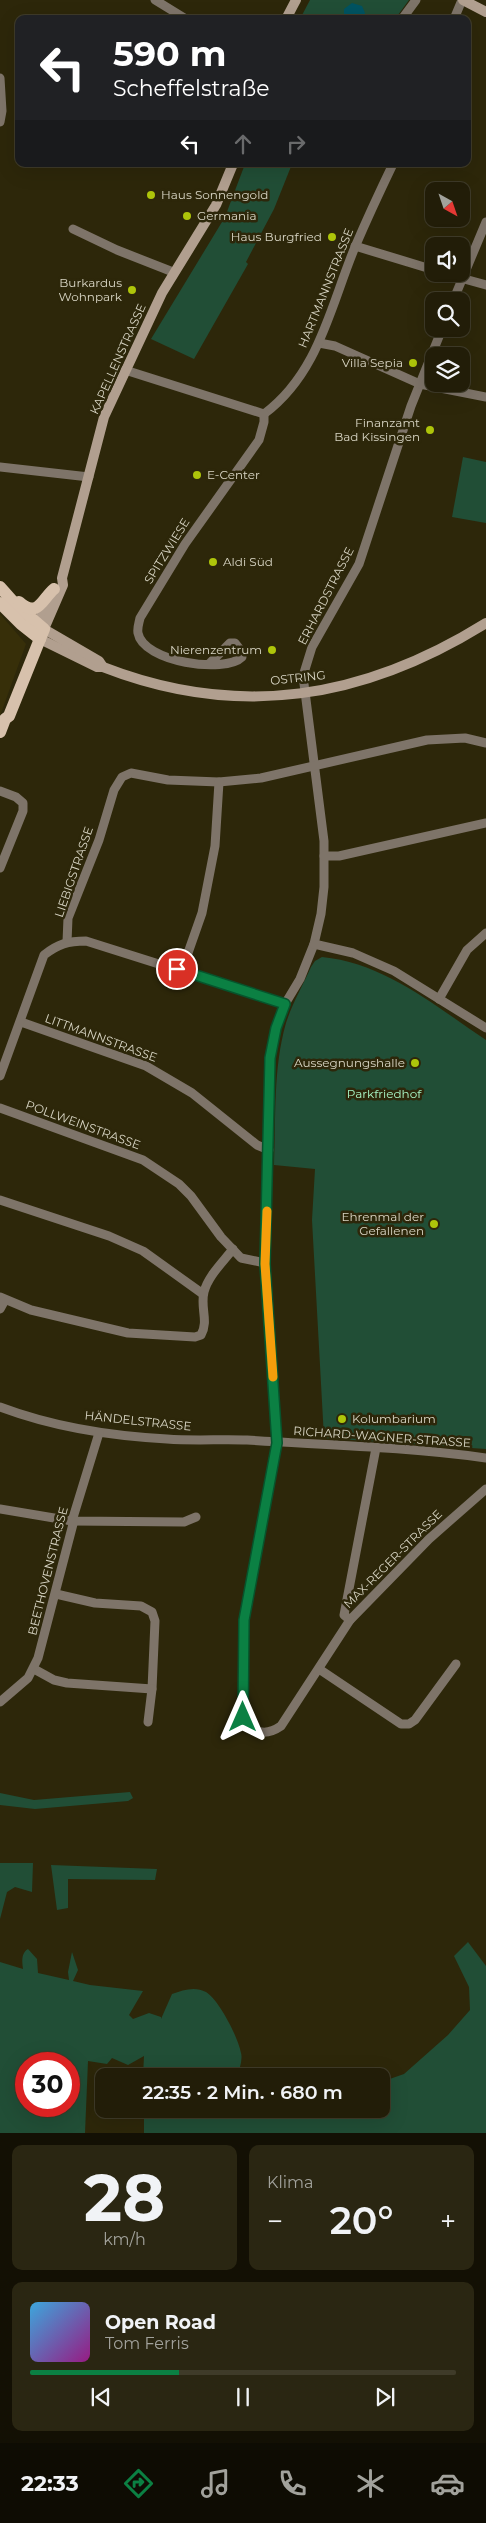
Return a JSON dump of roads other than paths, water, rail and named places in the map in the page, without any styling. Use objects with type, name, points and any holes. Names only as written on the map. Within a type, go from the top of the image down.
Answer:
[{"type":"main road","points":[[0,586],[6,588],[22,605],[32,608],[43,603],[54,589]]},
{"type":"main road","name":"OSTRING","points":[[0,586],[39,632]]},
{"type":"main road","name":"OSTRING","points":[[0,603],[39,632]]},
{"type":"main road","points":[[2,726],[2,715],[39,632]]},
{"type":"street","points":[[155,0],[179,15]]},
{"type":"street","points":[[288,15],[296,0]]},
{"type":"street","points":[[405,15],[416,0]]},
{"type":"street","points":[[456,15],[463,0],[486,12]]},
{"type":"street","points":[[0,78],[2,111],[0,122]]},
{"type":"street","name":"KAPELLENSTRASSE","points":[[39,632],[63,584],[62,578],[104,416],[173,272],[216,205],[232,167]]},
{"type":"street","name":"HARTMANNSTRASSE","points":[[264,414],[290,392],[319,343],[355,246],[392,167]]},
{"type":"street","points":[[470,260],[486,222]]},
{"type":"street","points":[[73,230],[173,272]]},
{"type":"street","points":[[355,246],[425,267]]},
{"type":"street","points":[[470,281],[486,285]]},
{"type":"street","name":"ERHARDSTRASSE","points":[[249,1728],[243,1717],[244,1620],[277,1443],[265,1264],[270,1058],[276,1028],[285,1004],[300,979],[314,944],[321,914],[324,856],[316,766],[304,694],[303,676],[312,648],[359,564],[420,384],[439,337]]},
{"type":"street","points":[[319,343],[335,346],[420,384],[486,397]]},
{"type":"street","points":[[125,370],[264,414]]},
{"type":"street","name":"SPITZWIESE","points":[[210,663],[184,663],[158,654],[141,641],[138,627],[145,610],[184,544],[259,440],[264,422],[264,414]]},
{"type":"street","points":[[0,467],[89,477]]},
{"type":"street","name":"KAPELLENSTRASSE","points":[[39,632],[54,589],[57,582],[62,578]]},
{"type":"street","name":"OSTRING","points":[[39,632],[97,667],[103,667],[178,690],[237,696],[304,694],[350,685],[385,674],[421,659],[486,623]]},
{"type":"street","points":[[182,970],[202,913],[215,846],[219,782],[261,778],[427,740],[465,738],[486,743]]},
{"type":"street","name":"LIEBIGSTRASSE","points":[[67,942],[68,918],[99,840],[114,790],[122,777],[131,773],[168,780],[219,782]]},
{"type":"street","points":[[0,791],[16,797],[23,803],[23,810],[0,868]]},
{"type":"street","points":[[324,856],[339,856],[486,823]]},
{"type":"street","points":[[439,998],[467,950],[486,933]]},
{"type":"street","points":[[0,1076],[44,955],[56,946],[67,942],[86,941],[285,1004]]},
{"type":"street","points":[[314,944],[353,953],[394,971],[486,1028]]},
{"type":"street","name":"LITTMANNSTRASSE","points":[[20,1022],[146,1066],[192,1093],[257,1145],[269,1150]]},
{"type":"street","name":"POLLWEINSTRASSE","points":[[0,1108],[143,1160],[179,1184],[241,1258],[265,1264]]},
{"type":"street","points":[[0,1200],[109,1236],[143,1251],[203,1294]]},
{"type":"street","points":[[0,1310],[2,1299],[31,1310],[128,1333],[195,1337],[201,1335],[206,1326],[203,1294],[208,1281],[233,1249]]},
{"type":"street","name":"HÄNDELSTRASSE","points":[[0,1407],[24,1416],[99,1433],[169,1439],[277,1443]]},
{"type":"street","name":"BEETHOVENSTRASSE","points":[[0,1702],[19,1687],[34,1669],[56,1594],[73,1524],[72,1520],[99,1433]]},
{"type":"street","name":"RICHARD-WAGNER-STRASSE","points":[[277,1443],[376,1448],[486,1458]]},
{"type":"street","points":[[350,1620],[344,1614],[376,1448]]},
{"type":"street","name":"MAX-REGER-STRASSE","points":[[249,1728],[260,1733],[273,1732],[281,1726],[350,1620],[429,1539],[486,1489]]},
{"type":"street","points":[[0,1508],[72,1520],[184,1522],[196,1517]]},
{"type":"street","points":[[56,1594],[95,1603],[141,1606],[149,1609],[155,1621],[152,1689],[148,1722]]},
{"type":"street","points":[[319,1669],[401,1724],[409,1724],[416,1720],[456,1664]]},
{"type":"street","points":[[34,1669],[54,1680],[67,1683],[152,1689]]},
{"type":"water","points":[[352,3],[362,6],[365,13],[364,15],[342,15],[344,9]]},
{"type":"place","name":"Haus Sonnengold","points":[[151,195]]},
{"type":"place","name":"Germania","points":[[187,216]]},
{"type":"place","name":"Haus Burgfried","points":[[332,237]]},
{"type":"place","name":"Burkardus Wohnpark","points":[[132,290]]},
{"type":"place","name":"Villa Sepia","points":[[413,363]]},
{"type":"place","name":"Finanzamt Bad Kissingen","points":[[430,430]]},
{"type":"place","name":"E-Center","points":[[197,475]]},
{"type":"place","name":"Aldi Süd","points":[[213,562]]},
{"type":"place","name":"Nierenzentrum","points":[[272,650]]},
{"type":"place","name":"Aussegnungshalle","points":[[415,1063]]},
{"type":"place","name":"Ehrenmal der Gefallenen","points":[[434,1224]]},
{"type":"place","name":"Kolumbarium","points":[[342,1419]]},
{"type":"park label","name":"Parkfriedhof","points":[[384,1094]]}]
